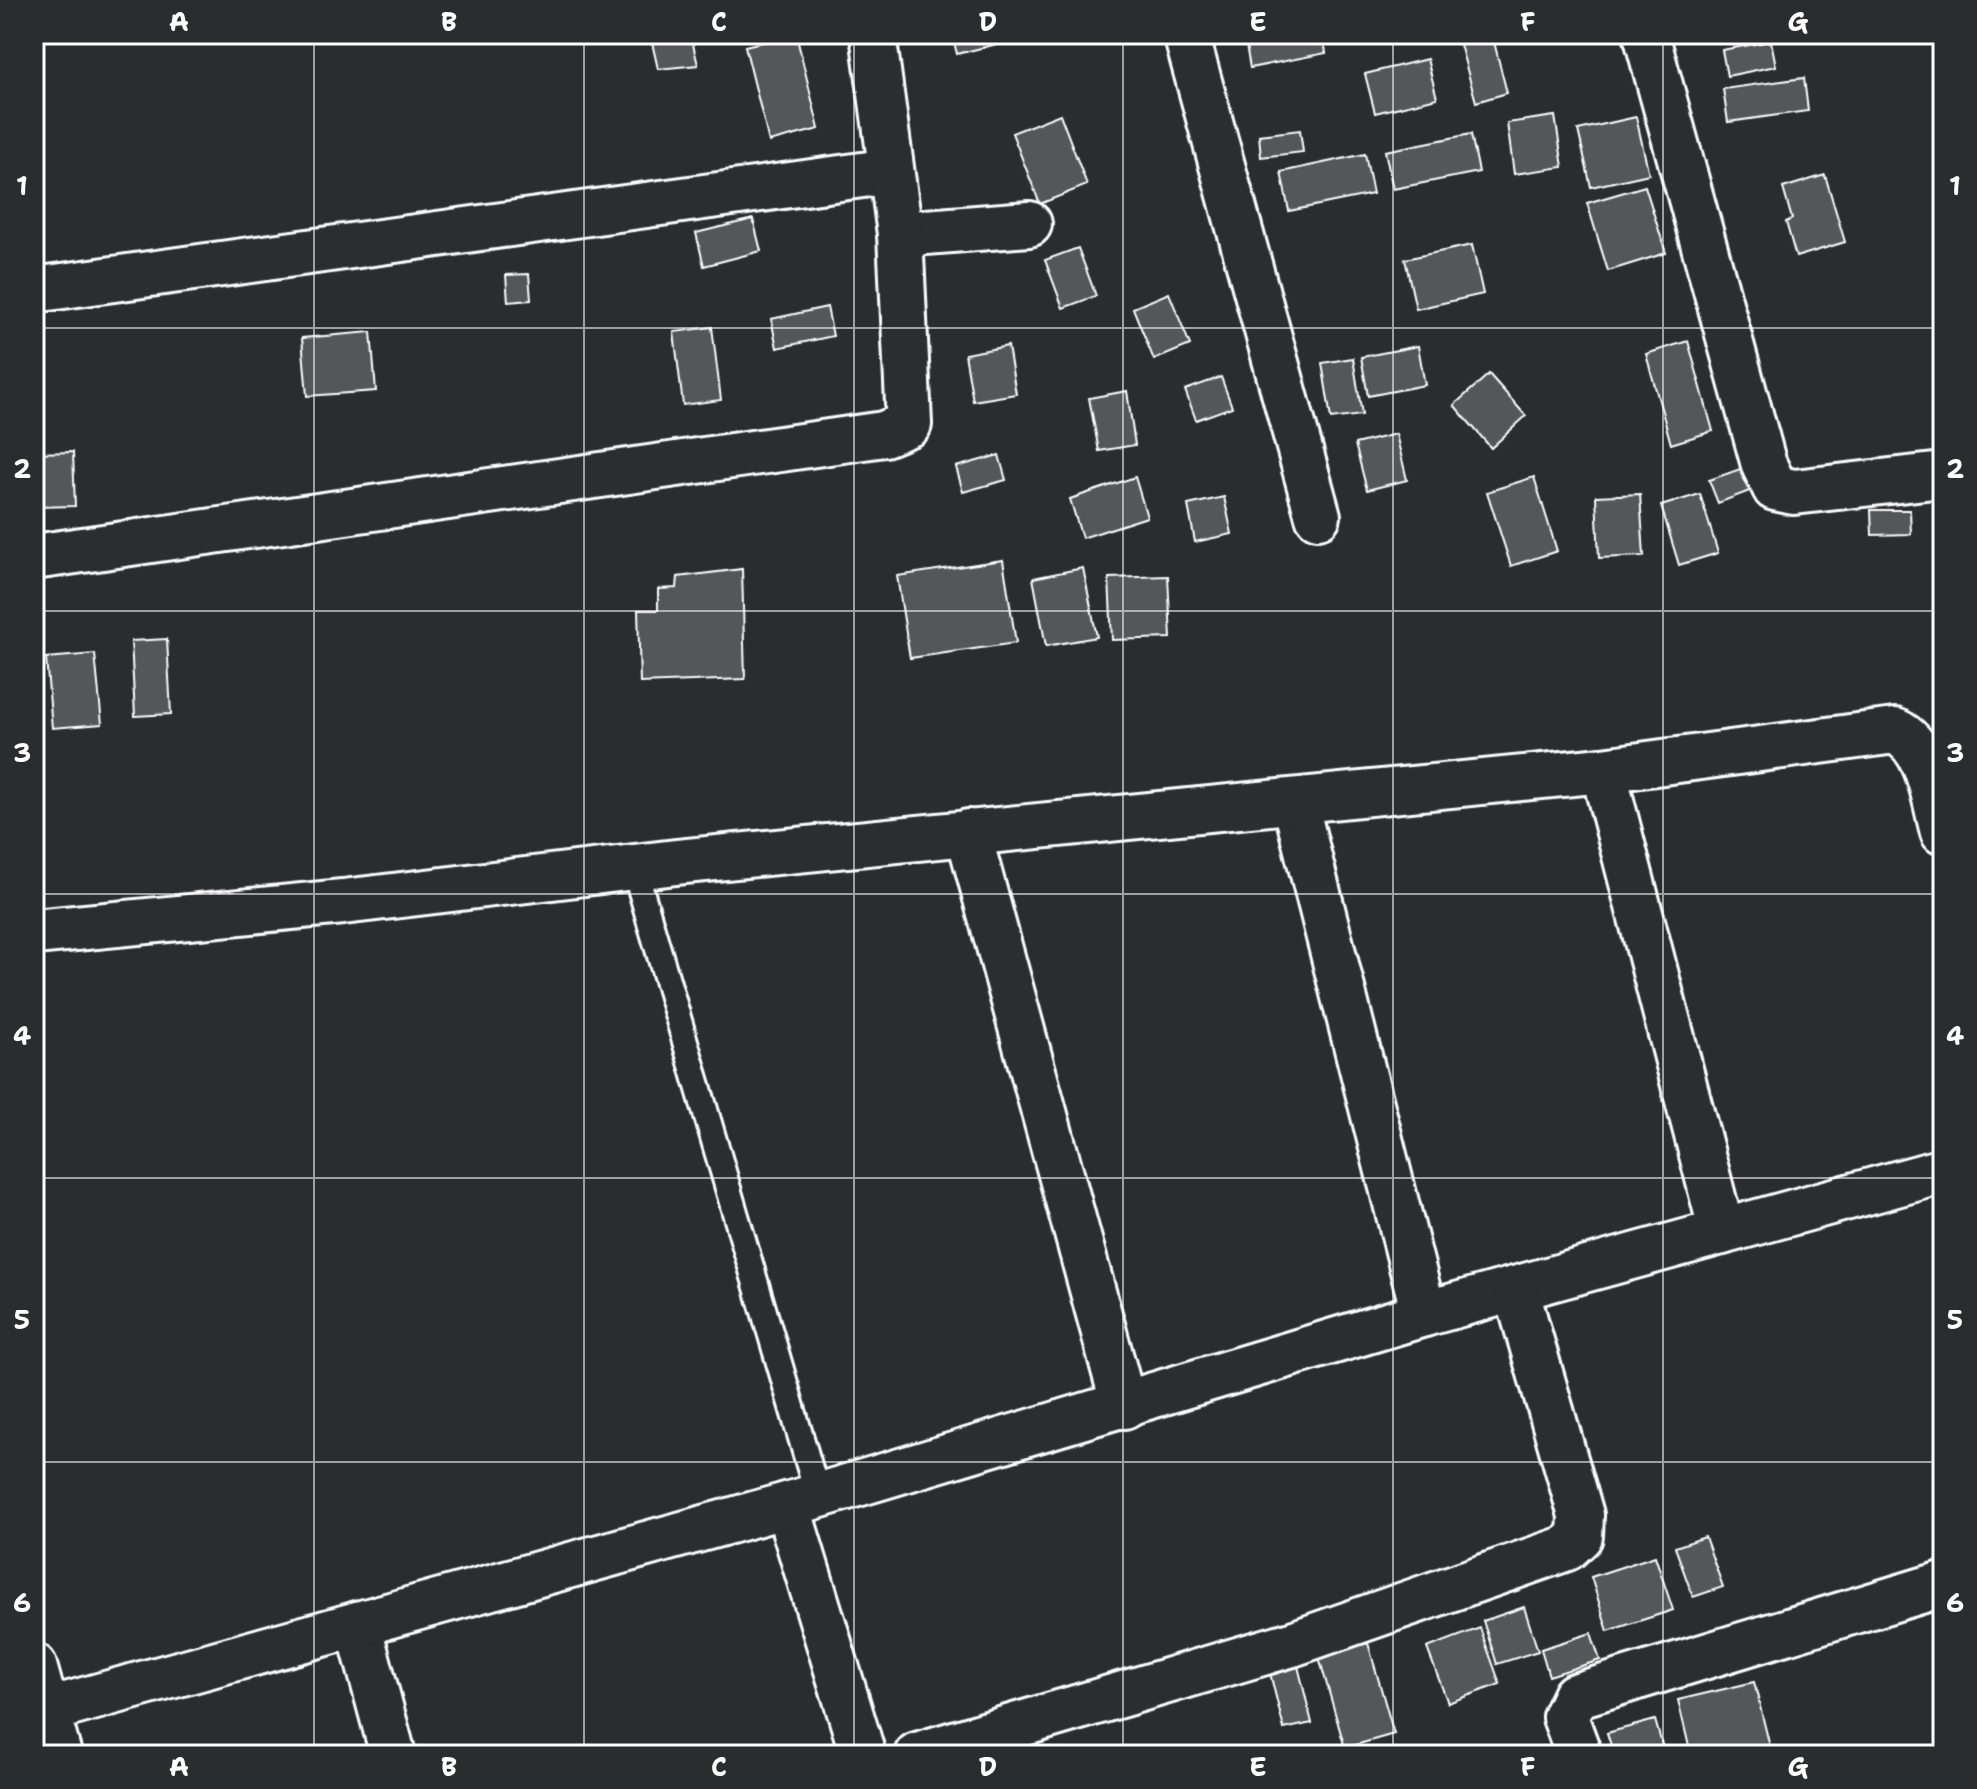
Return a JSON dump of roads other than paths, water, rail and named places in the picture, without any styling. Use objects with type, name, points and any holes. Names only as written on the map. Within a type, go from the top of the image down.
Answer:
[{"type":"street","points":[[34,557],[884,434],[909,424],[900,234],[873,34]]},
{"type":"street","points":[[1186,34],[1318,516]]},
{"type":"street","points":[[1646,34],[1764,465],[1775,488],[1794,492],[1943,475]]},
{"type":"street","points":[[34,290],[891,171]]},
{"type":"street","points":[[900,234],[1029,224]]},
{"type":"street","points":[[34,932],[343,902],[968,832],[1603,770],[1895,731],[1906,736],[1919,750],[1943,832]]},
{"type":"street","points":[[1603,770],[1722,1232]]},
{"type":"street","points":[[1295,802],[1424,1314]]},
{"type":"street","points":[[968,832],[1124,1406]]},
{"type":"street","points":[[40,1712],[803,1500],[1424,1314],[1943,1171]]},
{"type":"street","points":[[917,1755],[1292,1644],[1567,1548],[1580,1536],[1581,1515],[1516,1289]]},
{"type":"street","points":[[803,1500],[863,1755]]},
{"type":"street","points":[[1579,1755],[1565,1717],[1575,1696],[1943,1584]]},
{"type":"street","points":[[358,1624],[393,1755]]},
{"type":"street","points":[[34,1666],[40,1712],[59,1755]]},
{"type":"lane","points":[[634,867],[803,1500]]}]
